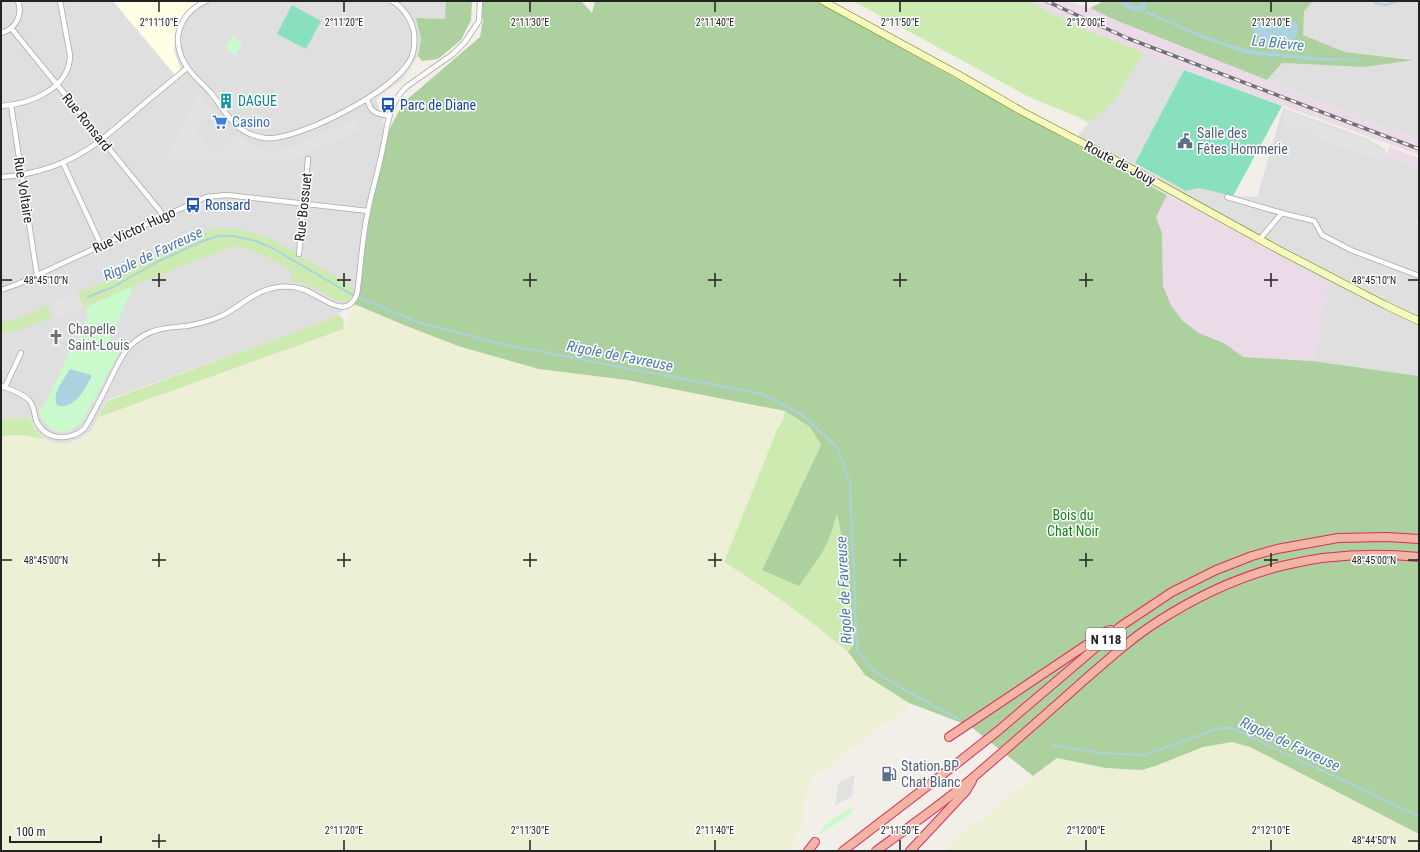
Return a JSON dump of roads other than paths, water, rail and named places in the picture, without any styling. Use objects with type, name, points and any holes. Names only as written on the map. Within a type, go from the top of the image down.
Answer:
[{"type":"highway","name":"N 118","points":[[843,851],[960,762],[1121,626],[1172,592],[1216,570],[1252,556],[1289,546],[1338,538],[1387,536],[1419,540]]},
{"type":"highway","name":"N 118","points":[[876,851],[974,777],[1126,645],[1156,622],[1188,602],[1233,581],[1255,573],[1317,558],[1341,555],[1372,554],[1419,557]]},
{"type":"highway","points":[[949,737],[1107,631],[1121,626]]},
{"type":"highway","points":[[910,851],[966,791],[974,777]]},
{"type":"highway","points":[[808,851],[815,842]]},
{"type":"main road","name":"Route de Jouy","points":[[823,1],[959,75],[1030,116],[1134,170],[1385,306],[1419,321]]},
{"type":"street","points":[[1,32],[11,28],[18,19],[20,14],[18,1]]},
{"type":"street","points":[[1,106],[27,101],[40,96],[65,75],[70,58],[70,51],[60,1]]},
{"type":"street","points":[[206,1],[193,9],[185,17],[180,26],[178,42],[179,51],[187,68],[211,94],[229,118],[247,133],[266,138],[274,138],[328,121],[367,99],[402,72],[410,62],[413,53],[414,37],[411,22],[404,11],[392,1]]},
{"type":"street","points":[[21,353],[3,387],[17,392],[30,401],[36,420],[44,430],[56,437],[63,438],[72,436],[84,429],[125,352],[148,333],[169,328],[188,326],[219,317],[233,310],[256,294],[265,290],[283,286],[292,286],[303,289],[337,306],[344,307],[355,298],[368,211],[389,116],[397,99],[406,88],[453,54],[465,42],[479,21],[480,1]]},
{"type":"street","name":"Rue Ronsard","points":[[11,28],[164,216]]},
{"type":"street","points":[[1,177],[22,174],[63,163],[83,152],[101,140],[187,68]]},
{"type":"street","points":[[367,99],[370,109],[373,112],[389,116]]},
{"type":"street","name":"Rue Voltaire","points":[[11,105],[37,275]]},
{"type":"street","name":"Rue Bossuet","points":[[299,254],[308,159]]},
{"type":"street","points":[[63,163],[102,245]]},
{"type":"street","name":"Rue Victor Hugo","points":[[1,290],[18,284],[200,199],[214,195],[304,203],[368,211]]},
{"type":"street","points":[[1227,197],[1314,221],[1322,235],[1326,238],[1351,250],[1419,276]]},
{"type":"street","points":[[1260,239],[1282,213]]},
{"type":"water","points":[[1112,1],[1125,1],[1133,6],[1139,7],[1141,1],[1147,1],[1146,9],[1137,12]]},
{"type":"water","name":"La Bièvre","points":[[1148,11],[1224,43],[1256,51],[1272,53],[1272,47],[1262,42],[1255,35],[1253,28],[1261,22],[1272,18],[1288,19],[1294,21],[1299,28],[1296,37],[1291,42],[1275,48],[1275,53],[1364,60],[1325,61],[1248,54],[1199,37],[1145,13]]},
{"type":"water","points":[[70,369],[91,375],[91,378],[78,398],[70,404],[58,406],[56,402],[57,393],[61,382]]},
{"type":"waterway","points":[[1375,3],[1385,5],[1399,1]]},
{"type":"waterway","name":"Rigole de Favreuse","points":[[88,297],[113,287],[159,261],[203,241],[219,236],[233,236],[256,241],[274,249],[349,293],[417,322],[505,345],[762,394],[801,414],[837,447],[850,483],[857,650],[873,670],[906,691],[959,719]]},
{"type":"waterway","name":"Rigole de Favreuse","points":[[1053,745],[1100,753],[1145,755],[1219,728],[1231,728],[1419,816]]},
{"type":"railway","points":[[1046,1],[1127,38],[1419,149]]},
{"type":"place","name":"DAGUE","points":[[226,101]]},
{"type":"place","name":"Parc de Diane","points":[[388,105]]},
{"type":"place","name":"Casino","points":[[220,122]]},
{"type":"place","name":"Salle des Fêtes Hommerie","points":[[1185,141]]},
{"type":"place","name":"Ronsard","points":[[193,205]]},
{"type":"place","name":"Chapelle Saint-Louis","points":[[56,337]]},
{"type":"place","name":"Station BP Chat Blanc","points":[[889,774]]},
{"type":"park label","name":"Bois du Chat Noir","points":[[1073,524]]}]
